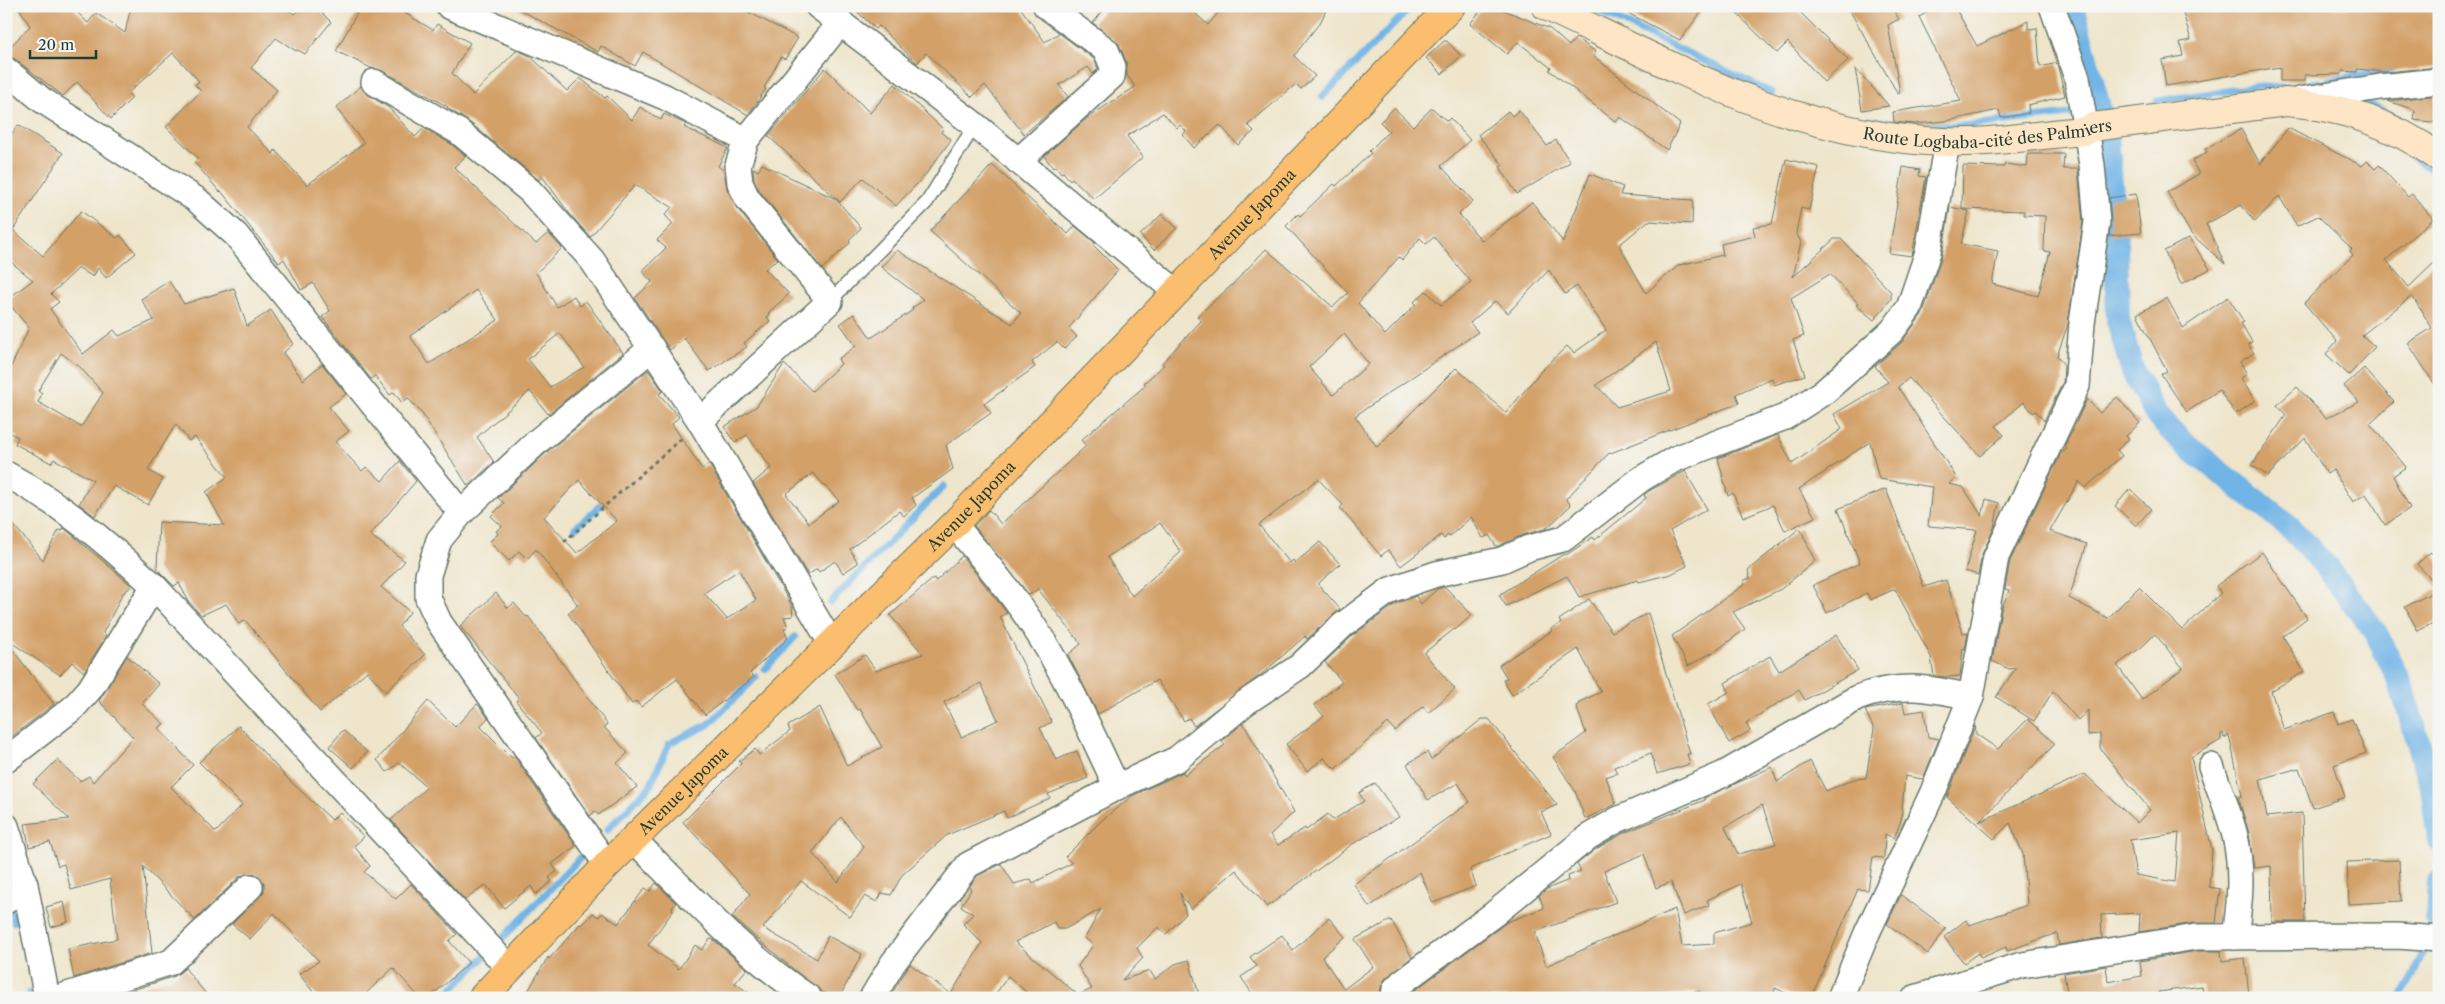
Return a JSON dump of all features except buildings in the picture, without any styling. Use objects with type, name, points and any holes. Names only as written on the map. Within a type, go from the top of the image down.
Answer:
[{"type":"main road","name":"Avenue Japoma","points":[[482,998],[607,865],[954,524],[1175,291],[1451,6]]},
{"type":"main road","name":"Route Logbaba-cité des Palmiers","points":[[1546,6],[1738,96],[1797,118],[1844,130],[1900,139],[1947,142],[2089,129],[2286,102],[2313,104],[2353,114],[2386,127],[2439,157]]},
{"type":"street","points":[[448,6],[665,97],[746,140]]},
{"type":"street","points":[[818,6],[975,125],[1175,291]]},
{"type":"street","points":[[1018,161],[1112,76],[1113,67],[1106,50],[1046,6]]},
{"type":"street","points":[[1840,998],[1867,933],[1933,792],[1971,697],[1996,557],[2076,386],[2082,323],[2097,222],[2089,129],[2077,78],[2052,6]]},
{"type":"street","points":[[700,421],[830,302],[747,198],[740,183],[738,165],[746,140],[841,22]]},
{"type":"street","points":[[6,70],[42,100],[197,200],[236,235],[461,513]]},
{"type":"street","points":[[2286,102],[2380,87],[2439,81]]},
{"type":"street","points":[[374,82],[459,132],[530,191],[592,260],[700,421],[832,643]]},
{"type":"street","points":[[872,998],[893,963],[963,869],[1117,787],[1177,760],[1245,703],[1300,666],[1343,625],[1390,590],[1436,574],[1502,560],[1529,548],[1563,539],[1641,479],[1676,459],[1785,417],[1824,392],[1892,331],[1909,308],[1928,252],[1947,142]]},
{"type":"street","points":[[607,865],[439,622],[428,598],[428,575],[440,540],[461,513],[539,440],[652,348]]},
{"type":"street","points":[[6,474],[35,489],[96,533],[154,586],[509,968]]},
{"type":"street","points":[[954,524],[1007,587],[1039,634],[1072,694],[1117,787]]},
{"type":"street","points":[[6,760],[73,708],[90,689],[154,586]]},
{"type":"street","points":[[1394,998],[1395,989],[1402,982],[1494,914],[1581,842],[1617,820],[1724,774],[1857,698],[1871,692],[1898,687],[1926,687],[1971,697]]},
{"type":"street","points":[[2211,766],[2235,836],[2240,902],[2235,937]]},
{"type":"street","points":[[6,826],[26,885],[47,998]]},
{"type":"street","points":[[633,839],[752,956],[809,998]]},
{"type":"street","points":[[6,901],[26,885]]},
{"type":"street","points":[[58,998],[171,962],[250,887]]},
{"type":"street","points":[[1915,998],[2022,965],[2196,937],[2397,936],[2439,939]]},
{"type":"lane","points":[[830,302],[928,202],[975,125]]},
{"type":"path","points":[[564,542],[700,421]]},
{"type":"waterway","points":[[1322,97],[1412,6]]},
{"type":"waterway","points":[[1589,6],[1772,93]]},
{"type":"waterway","points":[[2072,6],[2107,137],[2116,241],[2118,320],[2133,372],[2157,416],[2183,443],[2291,528],[2329,570],[2375,632],[2399,679],[2432,787],[2439,840]]},
{"type":"waterway","points":[[2328,80],[2391,70]]},
{"type":"waterway","points":[[2303,85],[2318,82]]},
{"type":"waterway","points":[[2157,101],[2260,86],[2310,88]]},
{"type":"waterway","points":[[2359,99],[2401,120]]},
{"type":"waterway","points":[[1869,120],[1917,125],[1963,126],[2069,114]]},
{"type":"waterway","points":[[2400,148],[2439,175]]},
{"type":"waterway","points":[[831,602],[944,486]]},
{"type":"waterway","points":[[575,528],[608,499]]},
{"type":"waterway","points":[[765,669],[795,637]]},
{"type":"waterway","points":[[674,741],[708,725],[756,677]]},
{"type":"waterway","points":[[607,830],[650,786],[669,744]]},
{"type":"waterway","points":[[495,946],[583,855]]},
{"type":"waterway","points":[[2437,918],[2439,882]]},
{"type":"waterway","points":[[11,902],[14,922]]},
{"type":"waterway","points":[[2400,998],[2414,974],[2437,918]]},
{"type":"waterway","points":[[443,998],[484,957]]},
{"type":"waterway","points":[[29,993],[30,998]]}]
